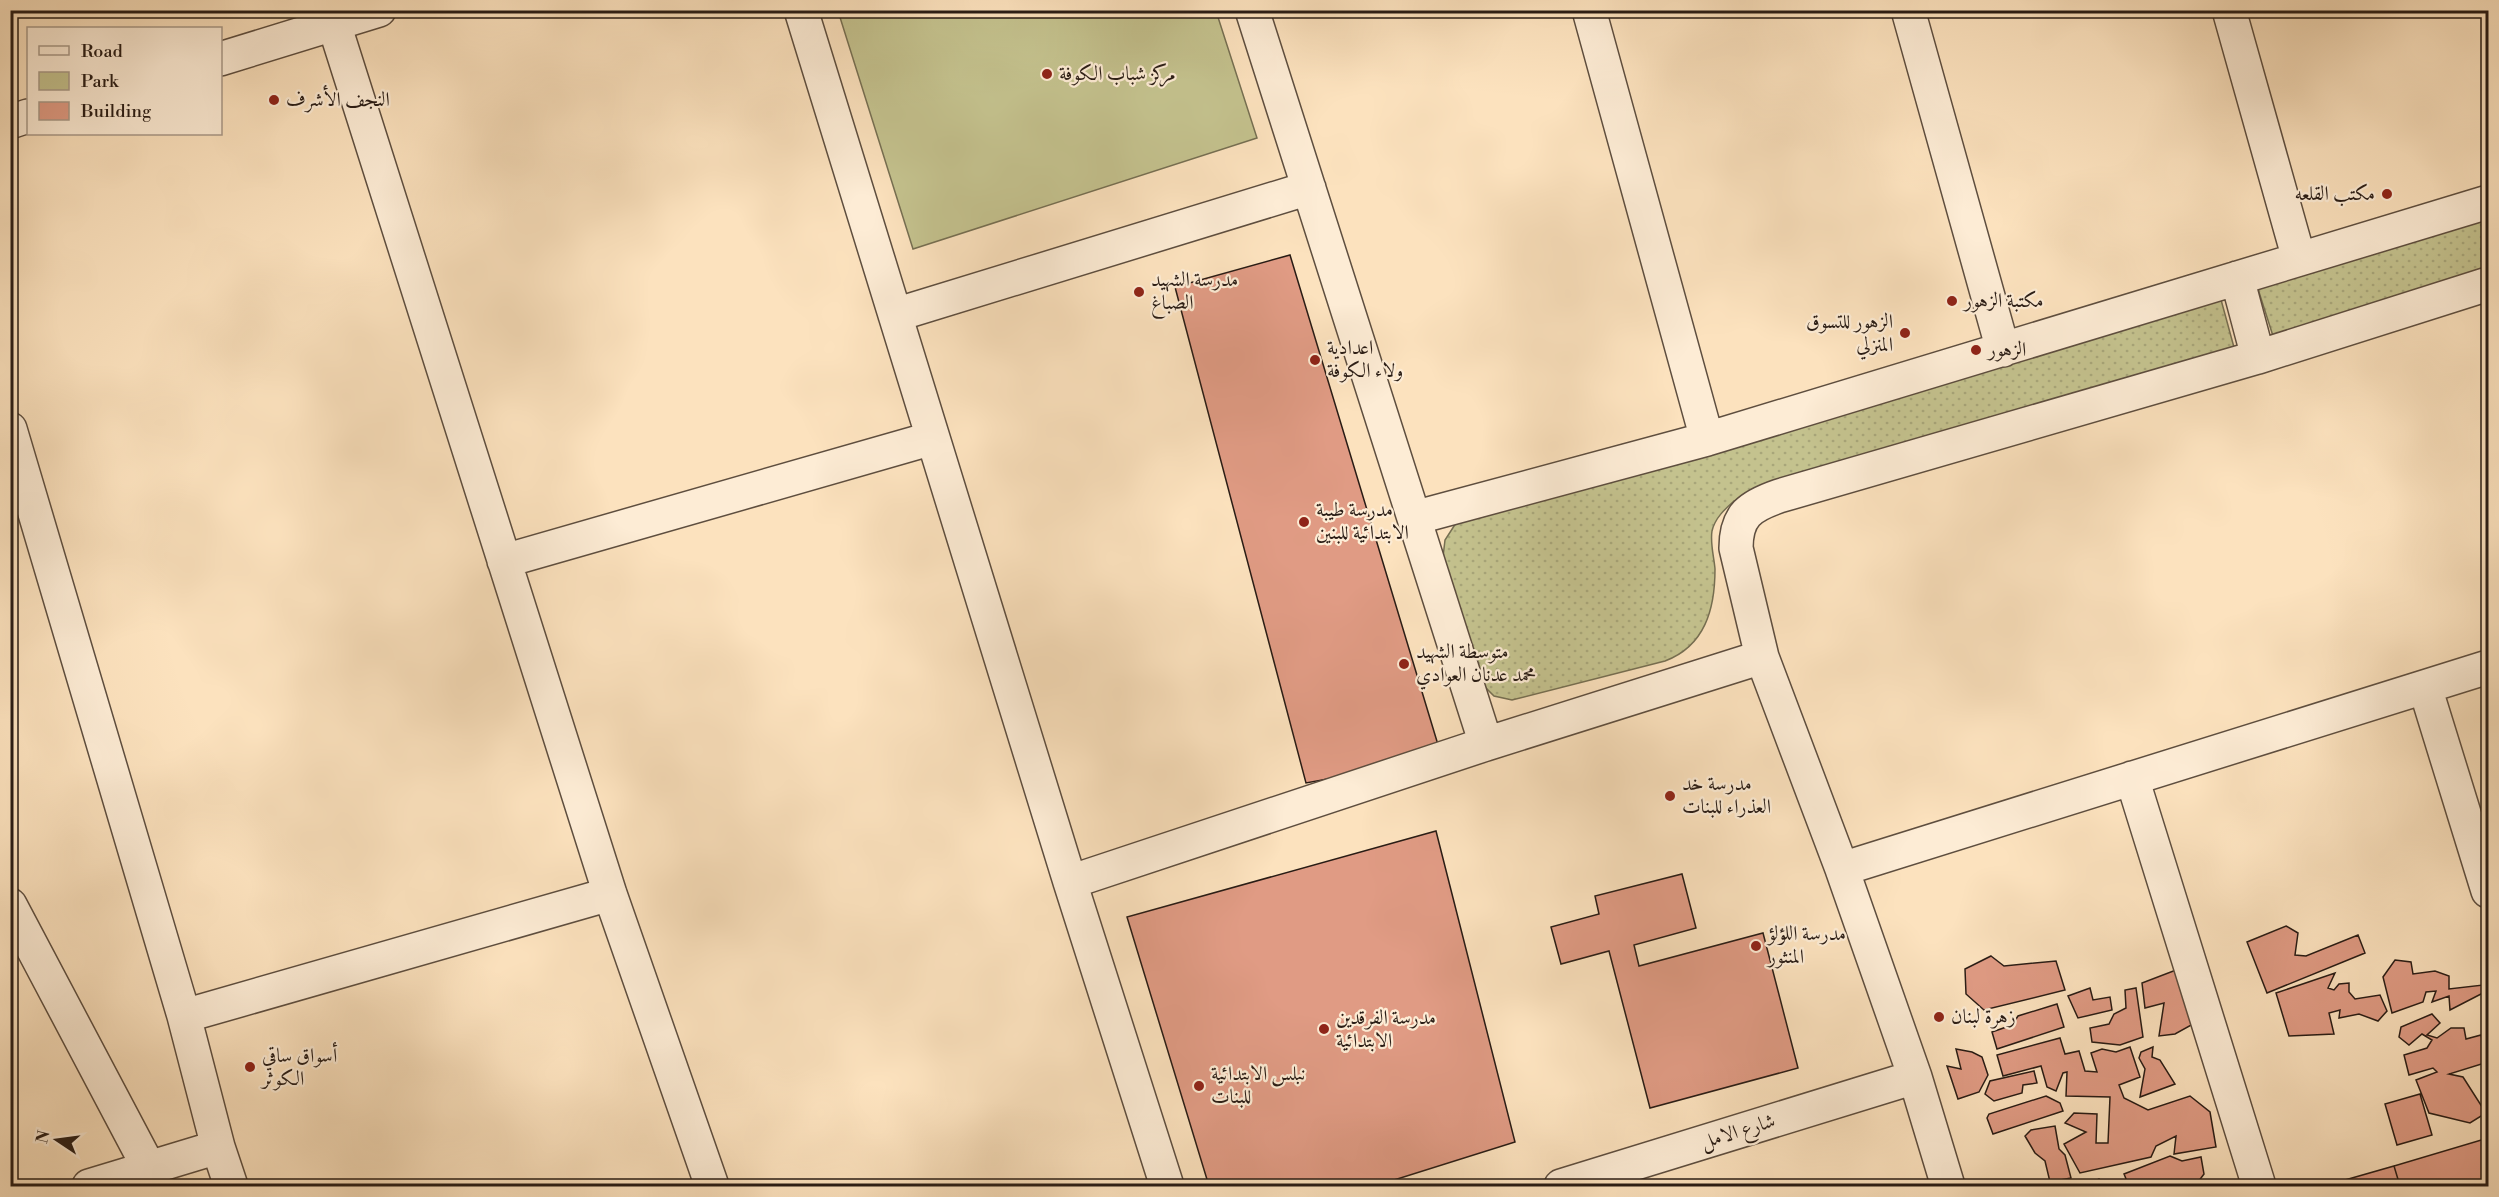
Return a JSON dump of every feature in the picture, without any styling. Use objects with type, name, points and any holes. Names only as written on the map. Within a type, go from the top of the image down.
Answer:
[{"type":"street","points":[[222,57],[380,10]]},
{"type":"street","points":[[801,10],[1070,882],[1167,1186]]},
{"type":"street","points":[[1252,10],[1486,744]]},
{"type":"street","points":[[1589,10],[1707,439]]},
{"type":"street","points":[[1908,10],[2003,350]]},
{"type":"street","points":[[2229,10],[2299,259]]},
{"type":"street","points":[[334,24],[610,894],[712,1186]]},
{"type":"street","points":[[10,122],[27,117]]},
{"type":"street","points":[[895,315],[1309,188]]},
{"type":"street","points":[[1414,518],[1707,439],[2488,202]]},
{"type":"street","points":[[2237,278],[2258,357]]},
{"type":"street","points":[[1948,1186],[1915,1077],[1842,868],[1762,657],[1736,548],[1740,522],[1746,512],[1779,495],[2258,357],[2488,284]]},
{"type":"street","points":[[10,429],[184,1016],[218,1147],[231,1186]]},
{"type":"street","points":[[504,561],[933,438]]},
{"type":"street","points":[[1070,882],[1486,744],[1762,657]]},
{"type":"street","points":[[1842,868],[2488,667]]},
{"type":"street","points":[[2425,687],[2488,891]]},
{"type":"street","points":[[2132,778],[2259,1186]]},
{"type":"street","points":[[184,1016],[610,894]]},
{"type":"street","points":[[10,905],[149,1168]]},
{"type":"street","name":"شارع الامل","points":[[1561,1186],[1915,1077]]},
{"type":"street","points":[[89,1186],[218,1147]]},
{"type":"green space","name":"مركز شباب الكوفة","points":[[838,11],[1216,11],[1257,138],[913,249]]},
{"type":"green space","points":[[2488,216],[2488,269],[2273,336],[2258,289]]},
{"type":"green space","points":[[2220,296],[2235,351],[1734,501],[1713,526],[1712,545],[1715,569],[1710,612],[1698,636],[1679,654],[1665,661],[1512,700],[1494,696],[1479,681],[1443,557],[1445,540],[1456,523]]},
{"type":"building","name":"مدرسة طيبة الابتدائية للبنين","points":[[1290,255],[1442,758],[1306,783],[1175,287]]},
{"type":"building","name":"مدرسة الفرقدين الابتدائية","points":[[1436,831],[1515,1142],[1375,1186],[1209,1186],[1127,917]]},
{"type":"building","points":[[1682,874],[1696,928],[1634,945],[1639,966],[1763,933],[1798,1068],[1650,1108],[1609,951],[1561,964],[1551,927],[1599,914],[1595,896]]},
{"type":"building","points":[[2286,926],[2298,933],[2295,955],[2306,956],[2358,935],[2365,953],[2267,993],[2247,942]]},
{"type":"building","points":[[1991,956],[2004,966],[2056,961],[2065,990],[1984,1010],[1966,994],[1965,969]]},
{"type":"building","points":[[2395,960],[2411,962],[2413,974],[2435,971],[2449,976],[2449,989],[2483,985],[2483,993],[2450,1010],[2449,996],[2432,1002],[2436,991],[2426,992],[2423,1002],[2392,1013],[2383,977]]},
{"type":"building","points":[[2176,970],[2195,1023],[2175,1034],[2159,1036],[2164,1003],[2145,1008],[2142,983]]},
{"type":"building","points":[[2335,973],[2328,988],[2334,990],[2339,984],[2349,983],[2349,992],[2355,999],[2380,995],[2387,1011],[2378,1021],[2359,1014],[2339,1018],[2340,1010],[2329,1013],[2334,1034],[2289,1036],[2276,993]]},
{"type":"building","points":[[2090,988],[2093,1000],[2110,997],[2112,1010],[2078,1018],[2068,996]]},
{"type":"building","points":[[2136,988],[2143,1037],[2120,1045],[2092,1042],[2090,1028],[2109,1024],[2114,1014],[2126,1008],[2125,990]]},
{"type":"building","points":[[2057,1004],[2064,1027],[1997,1049],[1992,1032],[2012,1025],[2018,1016]]},
{"type":"building","points":[[2432,1014],[2440,1023],[2427,1035],[2437,1038],[2451,1028],[2464,1028],[2466,1039],[2481,1035],[2488,1062],[2449,1074],[2463,1077],[2486,1113],[2470,1123],[2429,1113],[2416,1080],[2437,1072],[2433,1068],[2409,1075],[2404,1055],[2427,1048],[2432,1040],[2422,1034],[2409,1045],[2399,1037],[2401,1027]]},
{"type":"building","points":[[2060,1038],[2065,1054],[2079,1051],[2085,1071],[2097,1072],[2091,1053],[2102,1049],[2116,1052],[2130,1047],[2140,1077],[2119,1085],[2124,1098],[2148,1110],[2190,1096],[2210,1112],[2216,1147],[2174,1154],[2176,1136],[2156,1146],[2151,1157],[2080,1173],[2064,1144],[2086,1132],[2065,1123],[2074,1113],[2097,1114],[2096,1143],[2108,1143],[2110,1097],[2066,1096],[2067,1072],[2063,1073],[2056,1091],[2047,1087],[2041,1066],[2003,1076],[1997,1055]]},
{"type":"building","points":[[2153,1047],[2152,1057],[2160,1060],[2175,1084],[2140,1097],[2145,1069],[2139,1058],[2141,1052]]},
{"type":"building","points":[[1956,1049],[1972,1052],[1982,1057],[1988,1075],[1979,1092],[1958,1099],[1947,1066],[1961,1069]]},
{"type":"building","points":[[2034,1071],[2037,1083],[2023,1085],[2022,1093],[1994,1101],[1985,1094],[1990,1081]]},
{"type":"building","points":[[2420,1094],[2432,1135],[2397,1145],[2385,1104]]},
{"type":"building","points":[[2046,1096],[2060,1103],[2063,1111],[1993,1134],[1987,1118],[1989,1114]]},
{"type":"building","points":[[2055,1126],[2059,1149],[2065,1155],[2071,1178],[2050,1182],[2045,1161],[2035,1153],[2025,1136],[2031,1130]]},
{"type":"building","points":[[2488,1138],[2488,1186],[2400,1186],[2394,1166]]},
{"type":"building","points":[[2170,1156],[2182,1161],[2201,1157],[2204,1174],[2195,1186],[2175,1186],[2173,1183],[2164,1186],[2129,1186],[2124,1174]]},
{"type":"building","points":[[2394,1166],[2400,1186],[2324,1186]]},
{"type":"building","points":[[2099,1179],[2102,1186],[2084,1186]]},
{"type":"place","name":"مركز شباب الكوفة","points":[[1047,74]]},
{"type":"place","name":"النجف الأشرف","points":[[274,100]]},
{"type":"place","name":"مكتب القلعه","points":[[2387,194]]},
{"type":"place","name":"مدرسة الشهيد الصباغ","points":[[1139,292]]},
{"type":"place","name":"مكتبة الزهور","points":[[1952,301]]},
{"type":"place","name":"الزهور للتسوق المنزلي","points":[[1905,333]]},
{"type":"place","name":"الزهور","points":[[1976,350]]},
{"type":"place","name":"اعدادية ولاء الكوفة","points":[[1315,360]]},
{"type":"place","name":"مدرسة طيبة الابتدائية للبنين","points":[[1304,522]]},
{"type":"place","name":"متوسطة الشهيد محمد عدنان العوادي","points":[[1404,664]]},
{"type":"place","name":"مدرسة خد العذراء للبنات","points":[[1670,796]]},
{"type":"place","name":"مدرسة اللؤلؤ المنثور","points":[[1756,946]]},
{"type":"place","name":"زهرة لبنان","points":[[1939,1017]]},
{"type":"place","name":"مدرسة الفرقدين الابتدائية","points":[[1324,1029]]},
{"type":"place","name":"أسواق ساقي الكوثر","points":[[250,1067]]},
{"type":"place","name":"نبلس الابتدائية للبنات","points":[[1199,1086]]}]
